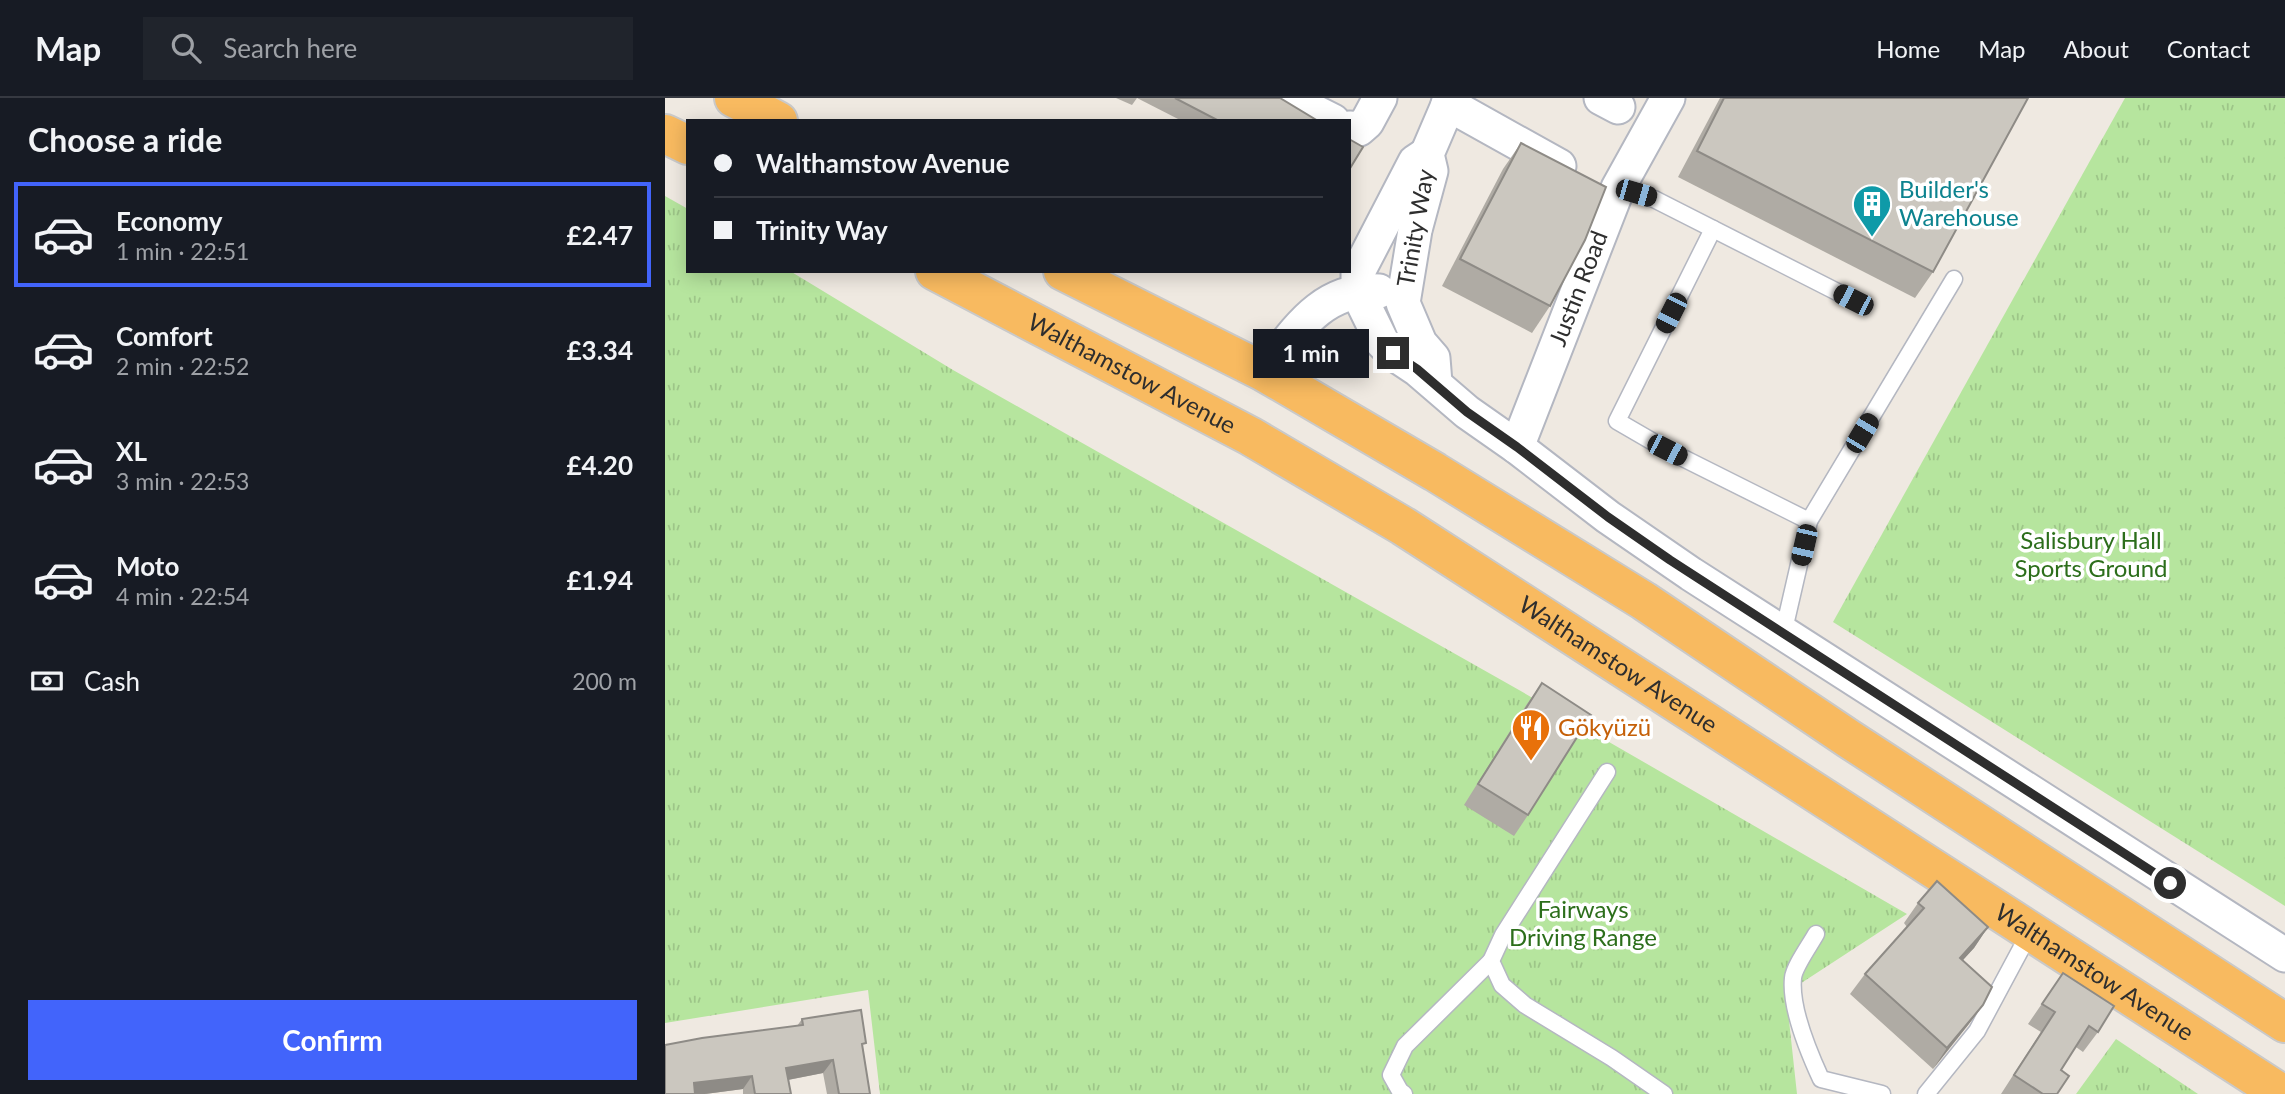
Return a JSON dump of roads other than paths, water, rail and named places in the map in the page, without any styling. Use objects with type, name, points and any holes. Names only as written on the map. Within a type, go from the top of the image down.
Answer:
[{"type":"highway","points":[[734,98],[774,119]]},
{"type":"highway","points":[[665,134],[686,144]]},
{"type":"highway","name":"Walthamstow Avenue","points":[[939,273],[1250,436],[1403,526],[2282,1094]]},
{"type":"highway","points":[[1067,273],[1264,372],[1435,472],[1644,601],[1849,739],[2285,1023]]},
{"type":"street","points":[[1287,98],[1329,119]]},
{"type":"street","points":[[1351,128],[1359,129],[1367,122],[1380,98]]},
{"type":"street","name":"Justin Road","points":[[1517,447],[1618,188],[1668,98]]},
{"type":"street","points":[[1450,101],[1579,177]]},
{"type":"street","name":"Trinity Way","points":[[1450,101],[1427,154],[1415,162],[1358,272],[1358,293],[1382,342],[1467,412],[1517,447]]},
{"type":"street","name":"Trinity Way","points":[[1427,154],[1431,172],[1415,230],[1403,303],[1420,343],[1433,358],[1435,384]]},
{"type":"street","name":"Trinity Way","points":[[1264,372],[1313,312],[1334,298],[1358,293],[1387,292],[1403,303]]},
{"type":"street","points":[[1517,447],[1608,517],[1783,634],[2285,956]]},
{"type":"lane","points":[[1618,188],[1654,199],[1853,300]]},
{"type":"lane","points":[[1713,229],[1617,421],[1667,450],[1809,521]]},
{"type":"lane","points":[[1783,634],[1809,521],[1955,279]]},
{"type":"lane","points":[[1404,1094],[1391,1075],[1405,1046],[1491,961],[1503,935],[1607,772]]},
{"type":"lane","points":[[1909,1094],[1929,1090],[1977,1031],[2031,932]]},
{"type":"lane","points":[[1816,934],[1793,977],[1796,1006],[1806,1047],[1821,1079],[1882,1094]]},
{"type":"lane","points":[[1491,961],[1502,985],[1525,1005],[1612,1058],[1664,1094]]},
{"type":"place","name":"Builder's Warehouse","points":[[1872,238]]},
{"type":"place","name":"Gökyüzü","points":[[1531,762]]},
{"type":"park label","name":"Salisbury Hall Sports Ground","points":[[2091,555]]},
{"type":"park label","name":"Fairways Driving Range","points":[[1583,924]]}]
